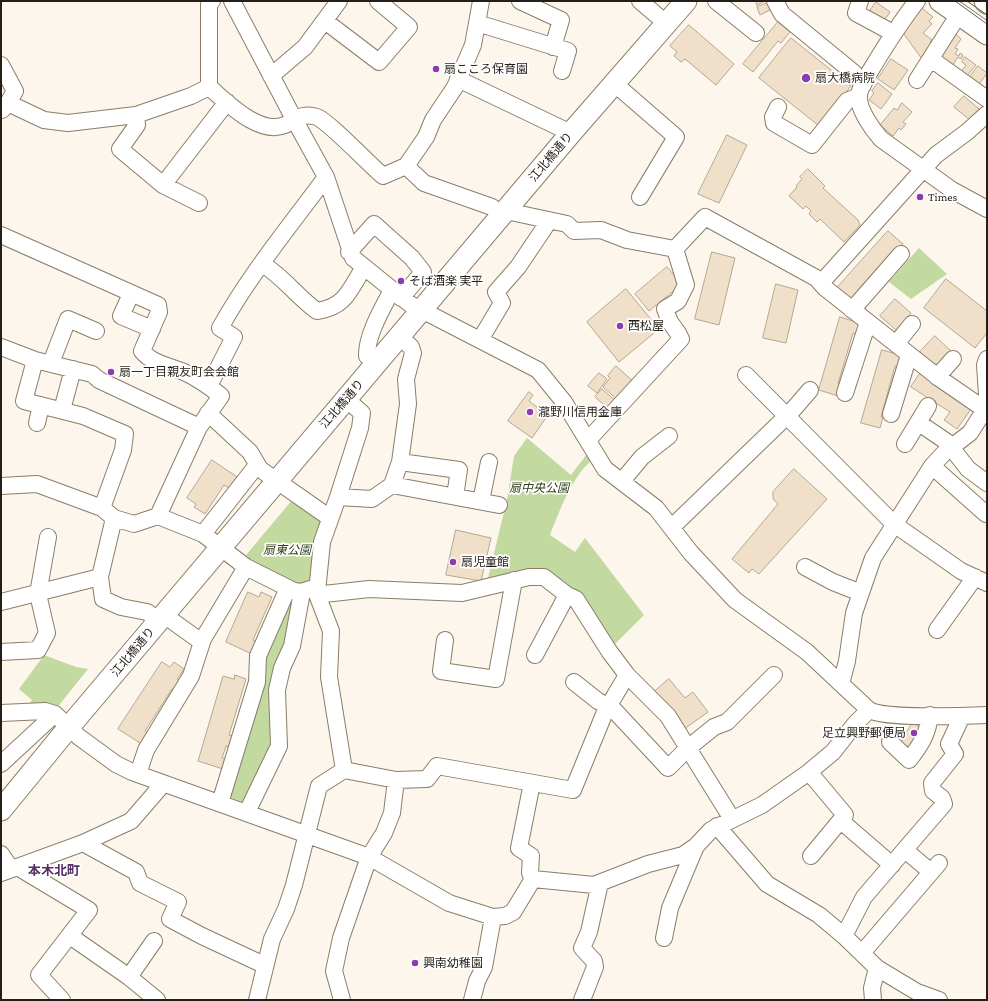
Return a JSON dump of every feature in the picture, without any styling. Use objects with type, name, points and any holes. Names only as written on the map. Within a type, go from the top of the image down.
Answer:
[{"type":"main road","name":"江北橋通り","points":[[1,810],[62,720],[162,618],[222,548],[276,481],[422,311],[499,209],[571,133],[686,1]]},
{"type":"main road","points":[[940,1],[987,34]]},
{"type":"street","points":[[209,87],[209,4],[212,1]]},
{"type":"street","points":[[232,1],[326,177],[349,252],[353,258],[397,294],[422,311],[538,370],[564,402],[605,469],[656,508],[695,558],[736,600],[806,652],[869,710],[874,713],[930,716],[987,715]]},
{"type":"street","points":[[271,76],[305,47],[339,1]]},
{"type":"street","points":[[325,21],[379,62],[409,26],[378,1]]},
{"type":"street","points":[[209,87],[246,118],[266,126],[285,125],[294,119],[308,116],[323,120],[383,176],[406,166],[426,137],[433,120],[458,79],[473,45],[481,1]]},
{"type":"street","points":[[520,1],[561,20],[553,46]]},
{"type":"street","points":[[640,1],[667,24]]},
{"type":"street","points":[[716,1],[756,34]]},
{"type":"street","points":[[775,1],[782,14],[854,73],[861,90],[865,116],[881,139],[952,190],[987,209]]},
{"type":"street","points":[[860,1],[856,13],[893,33]]},
{"type":"street","points":[[778,108],[773,116],[774,122],[812,145],[848,101],[861,90],[893,33],[917,1]]},
{"type":"street","points":[[917,80],[959,14]]},
{"type":"street","points":[[477,23],[568,51],[562,71]]},
{"type":"street","points":[[931,59],[987,100]]},
{"type":"street","points":[[1,65],[15,91],[5,107],[44,120],[68,122],[136,115],[191,96],[209,87]]},
{"type":"street","points":[[458,79],[571,133]]},
{"type":"street","points":[[615,84],[676,137],[640,198]]},
{"type":"street","points":[[164,185],[227,102]]},
{"type":"street","points":[[821,284],[936,155],[967,132],[987,114]]},
{"type":"street","points":[[136,115],[136,125],[120,149],[164,185],[199,203]]},
{"type":"street","points":[[406,166],[424,183],[499,209],[567,224],[574,231],[601,230],[627,240],[675,249]]},
{"type":"street","points":[[209,386],[234,337],[220,328],[262,264],[326,177]]},
{"type":"street","points":[[675,249],[705,217],[816,278],[852,310],[937,377],[986,405]]},
{"type":"street","points":[[480,340],[502,303],[496,292],[518,267],[549,221]]},
{"type":"street","points":[[349,252],[374,224],[412,258],[423,272],[397,294],[377,322],[367,348],[367,356]]},
{"type":"street","points":[[1,235],[158,305],[159,312],[142,351],[146,357],[185,373],[209,386],[221,396],[199,427],[158,516]]},
{"type":"street","points":[[588,440],[681,339],[670,322],[665,309],[678,301],[686,285],[675,249]]},
{"type":"street","points":[[852,310],[901,254]]},
{"type":"street","points":[[262,264],[274,271],[305,303],[317,311],[324,310],[343,301],[364,267]]},
{"type":"street","points":[[131,294],[121,316],[152,329]]},
{"type":"street","points":[[51,363],[68,319],[96,331]]},
{"type":"street","points":[[845,393],[868,322]]},
{"type":"street","points":[[896,344],[912,324]]},
{"type":"street","points":[[338,497],[372,499],[392,485],[400,462],[408,404],[406,379],[413,353],[411,347],[400,337]]},
{"type":"street","points":[[1,347],[35,360],[92,374],[99,380],[199,427]]},
{"type":"street","points":[[891,414],[909,355]]},
{"type":"street","points":[[937,377],[953,359]]},
{"type":"street","points":[[841,684],[847,662],[854,613],[873,558],[932,466],[950,448],[970,433],[986,405],[984,365],[987,359]]},
{"type":"street","points":[[35,360],[24,401],[41,404],[83,416],[125,434],[108,513],[100,577],[102,600],[121,607],[147,612],[162,618],[196,638],[203,639]]},
{"type":"street","points":[[62,410],[73,370]]},
{"type":"street","points":[[746,374],[894,524],[961,571],[981,580],[937,630]]},
{"type":"street","points":[[672,527],[787,417],[810,390]]},
{"type":"street","points":[[220,803],[257,682],[258,656],[302,591],[322,542],[360,428],[362,413],[346,399]]},
{"type":"street","points":[[37,423],[41,404]]},
{"type":"street","points":[[905,444],[928,406]]},
{"type":"street","points":[[208,413],[250,452],[266,474],[330,518]]},
{"type":"street","points":[[919,423],[947,442],[950,448],[968,469],[987,483]]},
{"type":"street","points":[[622,481],[642,458],[669,436]]},
{"type":"street","points":[[400,462],[459,470],[455,496]]},
{"type":"street","points":[[481,501],[489,462]]},
{"type":"street","points":[[203,534],[258,464]]},
{"type":"street","points":[[932,466],[986,514]]},
{"type":"street","points":[[1,486],[23,486],[37,484],[134,524],[158,516],[203,534],[246,567],[318,598],[331,631],[329,677],[344,770]]},
{"type":"street","points":[[392,485],[499,505]]},
{"type":"street","points":[[1,652],[38,650],[47,633],[38,594],[48,537]]},
{"type":"street","points":[[138,774],[146,750],[191,676],[203,639],[246,567]]},
{"type":"street","points":[[805,567],[833,582],[861,593]]},
{"type":"street","points":[[1,602],[38,594],[100,577]]},
{"type":"street","points":[[302,591],[324,594],[368,589],[434,593],[462,592],[529,577],[544,577],[567,595],[576,599],[609,651],[627,675],[668,716],[732,819]]},
{"type":"street","points":[[445,640],[441,671],[496,679],[514,580]]},
{"type":"street","points":[[247,812],[279,746],[277,690],[282,668],[292,646],[302,591]]},
{"type":"street","points":[[535,656],[567,595]]},
{"type":"street","points":[[257,1000],[264,965],[272,939],[286,909],[294,885],[318,786],[344,770],[396,780],[427,779],[437,766],[574,790],[608,707],[627,675]]},
{"type":"street","points":[[574,682],[598,701],[613,709],[668,768],[688,748],[714,727],[727,722],[774,675]]},
{"type":"street","points":[[533,879],[594,885],[648,864],[683,855],[696,846],[711,830],[717,826],[762,805],[809,772],[833,752],[855,724],[869,710]]},
{"type":"street","points":[[1,712],[45,711],[62,720],[79,737],[116,764],[162,784],[307,833],[369,857],[449,903],[493,917],[505,916],[514,912],[533,879]]},
{"type":"street","points":[[890,742],[909,760],[921,744],[928,729],[930,716]]},
{"type":"street","points":[[844,936],[864,897],[944,804],[942,798],[933,791],[932,783],[955,754],[949,744],[962,716]]},
{"type":"street","points":[[1,764],[62,720]]},
{"type":"street","points":[[809,772],[845,816],[811,856]]},
{"type":"street","points":[[342,1000],[334,971],[341,938],[369,857],[384,833],[392,813],[396,780]]},
{"type":"street","points":[[532,783],[519,848],[531,856],[530,873],[533,879]]},
{"type":"street","points":[[10,870],[83,843],[131,821],[162,784]]},
{"type":"street","points":[[841,821],[892,865]]},
{"type":"street","points":[[717,826],[767,884],[819,915],[844,936],[877,968],[917,992],[939,1000]]},
{"type":"street","points":[[83,843],[136,872],[140,884],[178,902],[170,919],[202,936],[264,965]]},
{"type":"street","points":[[664,938],[670,908],[696,846]]},
{"type":"street","points":[[862,953],[935,868],[905,850]]},
{"type":"street","points":[[1,854],[10,870],[89,910],[38,975],[62,1000]]},
{"type":"street","points":[[582,1000],[595,967],[594,961],[582,948],[589,932],[600,883]]},
{"type":"street","points":[[472,1000],[477,981],[484,967],[493,917]]},
{"type":"street","points":[[70,936],[129,977],[157,1000]]},
{"type":"street","points":[[129,977],[154,941]]},
{"type":"street","points":[[873,1000],[872,988],[877,968]]},
{"type":"green space","points":[[919,248],[947,274],[911,299],[889,282]]},
{"type":"green space","name":"扇中央公園","points":[[527,438],[571,475],[587,454],[591,461],[572,485],[550,535],[575,552],[585,538],[644,615],[611,648],[545,573],[487,582],[507,500],[514,456]]},
{"type":"green space","name":"扇東公園","points":[[293,499],[323,520],[313,575],[307,582],[297,586],[252,561],[246,555]]},
{"type":"green space","points":[[288,598],[295,602],[272,744],[243,802],[227,796],[264,656]]},
{"type":"green space","points":[[44,655],[76,667],[88,669],[56,709],[28,706],[32,700],[19,689]]},
{"type":"building","points":[[756,1],[765,1],[757,5]]},
{"type":"building","points":[[876,2],[890,12],[884,21],[870,11]]},
{"type":"building","points":[[768,3],[770,10],[760,15],[757,7]]},
{"type":"building","points":[[918,5],[933,17],[929,21],[932,24],[923,33],[932,40],[930,42],[932,44],[922,59],[901,30]]},
{"type":"building","points":[[778,22],[790,32],[781,43],[778,41],[753,72],[743,64]]},
{"type":"building","points":[[689,25],[734,64],[716,85],[685,59],[681,62],[674,56],[677,52],[670,46]]},
{"type":"building","points":[[953,34],[956,34],[961,39],[955,48],[958,49],[955,54],[959,56],[960,53],[963,55],[961,59],[958,57],[951,68],[937,57]]},
{"type":"building","points":[[791,38],[851,86],[819,126],[759,78]]},
{"type":"building","points":[[965,57],[976,65],[966,77],[960,73],[966,65],[962,62]]},
{"type":"building","points":[[891,59],[908,70],[894,90],[878,79]]},
{"type":"building","points":[[978,66],[987,73],[977,87],[968,80]]},
{"type":"building","points":[[878,83],[892,94],[881,109],[869,100],[874,93],[872,91]]},
{"type":"building","points":[[964,96],[979,109],[970,120],[954,107]]},
{"type":"building","points":[[902,103],[912,112],[903,122],[906,124],[901,130],[899,128],[893,136],[880,125],[894,108],[897,110]]},
{"type":"building","points":[[727,135],[747,145],[719,203],[698,194]]},
{"type":"building","points":[[808,169],[825,186],[823,188],[858,220],[860,225],[844,242],[820,219],[817,222],[809,214],[811,211],[806,206],[803,209],[789,196],[802,179],[800,177]]},
{"type":"building","points":[[888,231],[903,244],[895,253],[893,251],[857,291],[859,293],[851,301],[837,288]]},
{"type":"building","points":[[712,252],[735,258],[719,325],[695,319]]},
{"type":"building","points":[[667,267],[682,284],[649,311],[635,294]]},
{"type":"building","points":[[946,279],[987,311],[987,333],[975,348],[924,308]]},
{"type":"building","points":[[776,284],[798,290],[786,343],[763,338]]},
{"type":"building","points":[[626,289],[659,329],[619,362],[587,322]]},
{"type":"building","points":[[895,299],[911,313],[896,330],[880,316]]},
{"type":"building","points":[[840,317],[859,323],[856,334],[853,333],[838,384],[841,385],[838,396],[819,390]]},
{"type":"building","points":[[935,336],[951,351],[936,368],[919,353]]},
{"type":"building","points":[[882,350],[901,355],[897,367],[895,366],[881,417],[883,417],[880,428],[861,423]]},
{"type":"building","points":[[616,366],[635,383],[620,402],[603,387],[610,378],[608,376]]},
{"type":"building","points":[[921,372],[973,406],[957,429],[944,420],[950,412],[911,387]]},
{"type":"building","points":[[599,373],[607,379],[597,393],[588,386]]},
{"type":"building","points":[[602,389],[618,403],[611,411],[595,397]]},
{"type":"building","points":[[529,392],[533,395],[529,401],[548,415],[532,438],[508,421]]},
{"type":"building","points":[[212,460],[237,477],[229,488],[224,485],[205,514],[194,507],[196,504],[187,498]]},
{"type":"building","points":[[794,469],[827,499],[759,574],[752,569],[749,573],[732,559],[778,504],[773,499],[773,492]]},
{"type":"building","points":[[456,530],[491,538],[481,581],[446,575]]},
{"type":"building","points":[[248,592],[259,597],[261,592],[272,597],[253,640],[259,643],[254,655],[226,642]]},
{"type":"building","points":[[162,662],[170,667],[174,662],[184,669],[177,679],[183,683],[177,692],[172,689],[145,731],[150,734],[143,745],[118,729]]},
{"type":"building","points":[[235,675],[246,679],[229,735],[236,737],[232,748],[226,746],[222,758],[229,760],[226,770],[198,761],[223,676],[234,679]]},
{"type":"building","points":[[669,679],[685,698],[693,692],[708,712],[684,729],[653,693]]},
{"type":"building","points":[[912,723],[923,728],[911,749],[901,743]]},
{"type":"tram line","points":[[955,1],[987,24]]},
{"type":"tram line","points":[[967,1],[987,15]]},
{"type":"place","name":"扇こころ保育園","points":[[436,69]]},
{"type":"place","name":"扇大橋病院","points":[[806,78]]},
{"type":"place","name":"Times","points":[[920,197]]},
{"type":"place","name":"そば酒楽 実平","points":[[401,281]]},
{"type":"place","name":"西松屋","points":[[620,326]]},
{"type":"place","name":"扇一丁目親友町会会館","points":[[111,372]]},
{"type":"place","name":"瀧野川信用金庫","points":[[530,412]]},
{"type":"place","name":"扇児童館","points":[[453,562]]},
{"type":"place","name":"足立興野郵便局","points":[[914,733]]},
{"type":"place","name":"興南幼稚園","points":[[415,963]]},
{"type":"district","name":"本木北町","points":[[54,871]]}]
